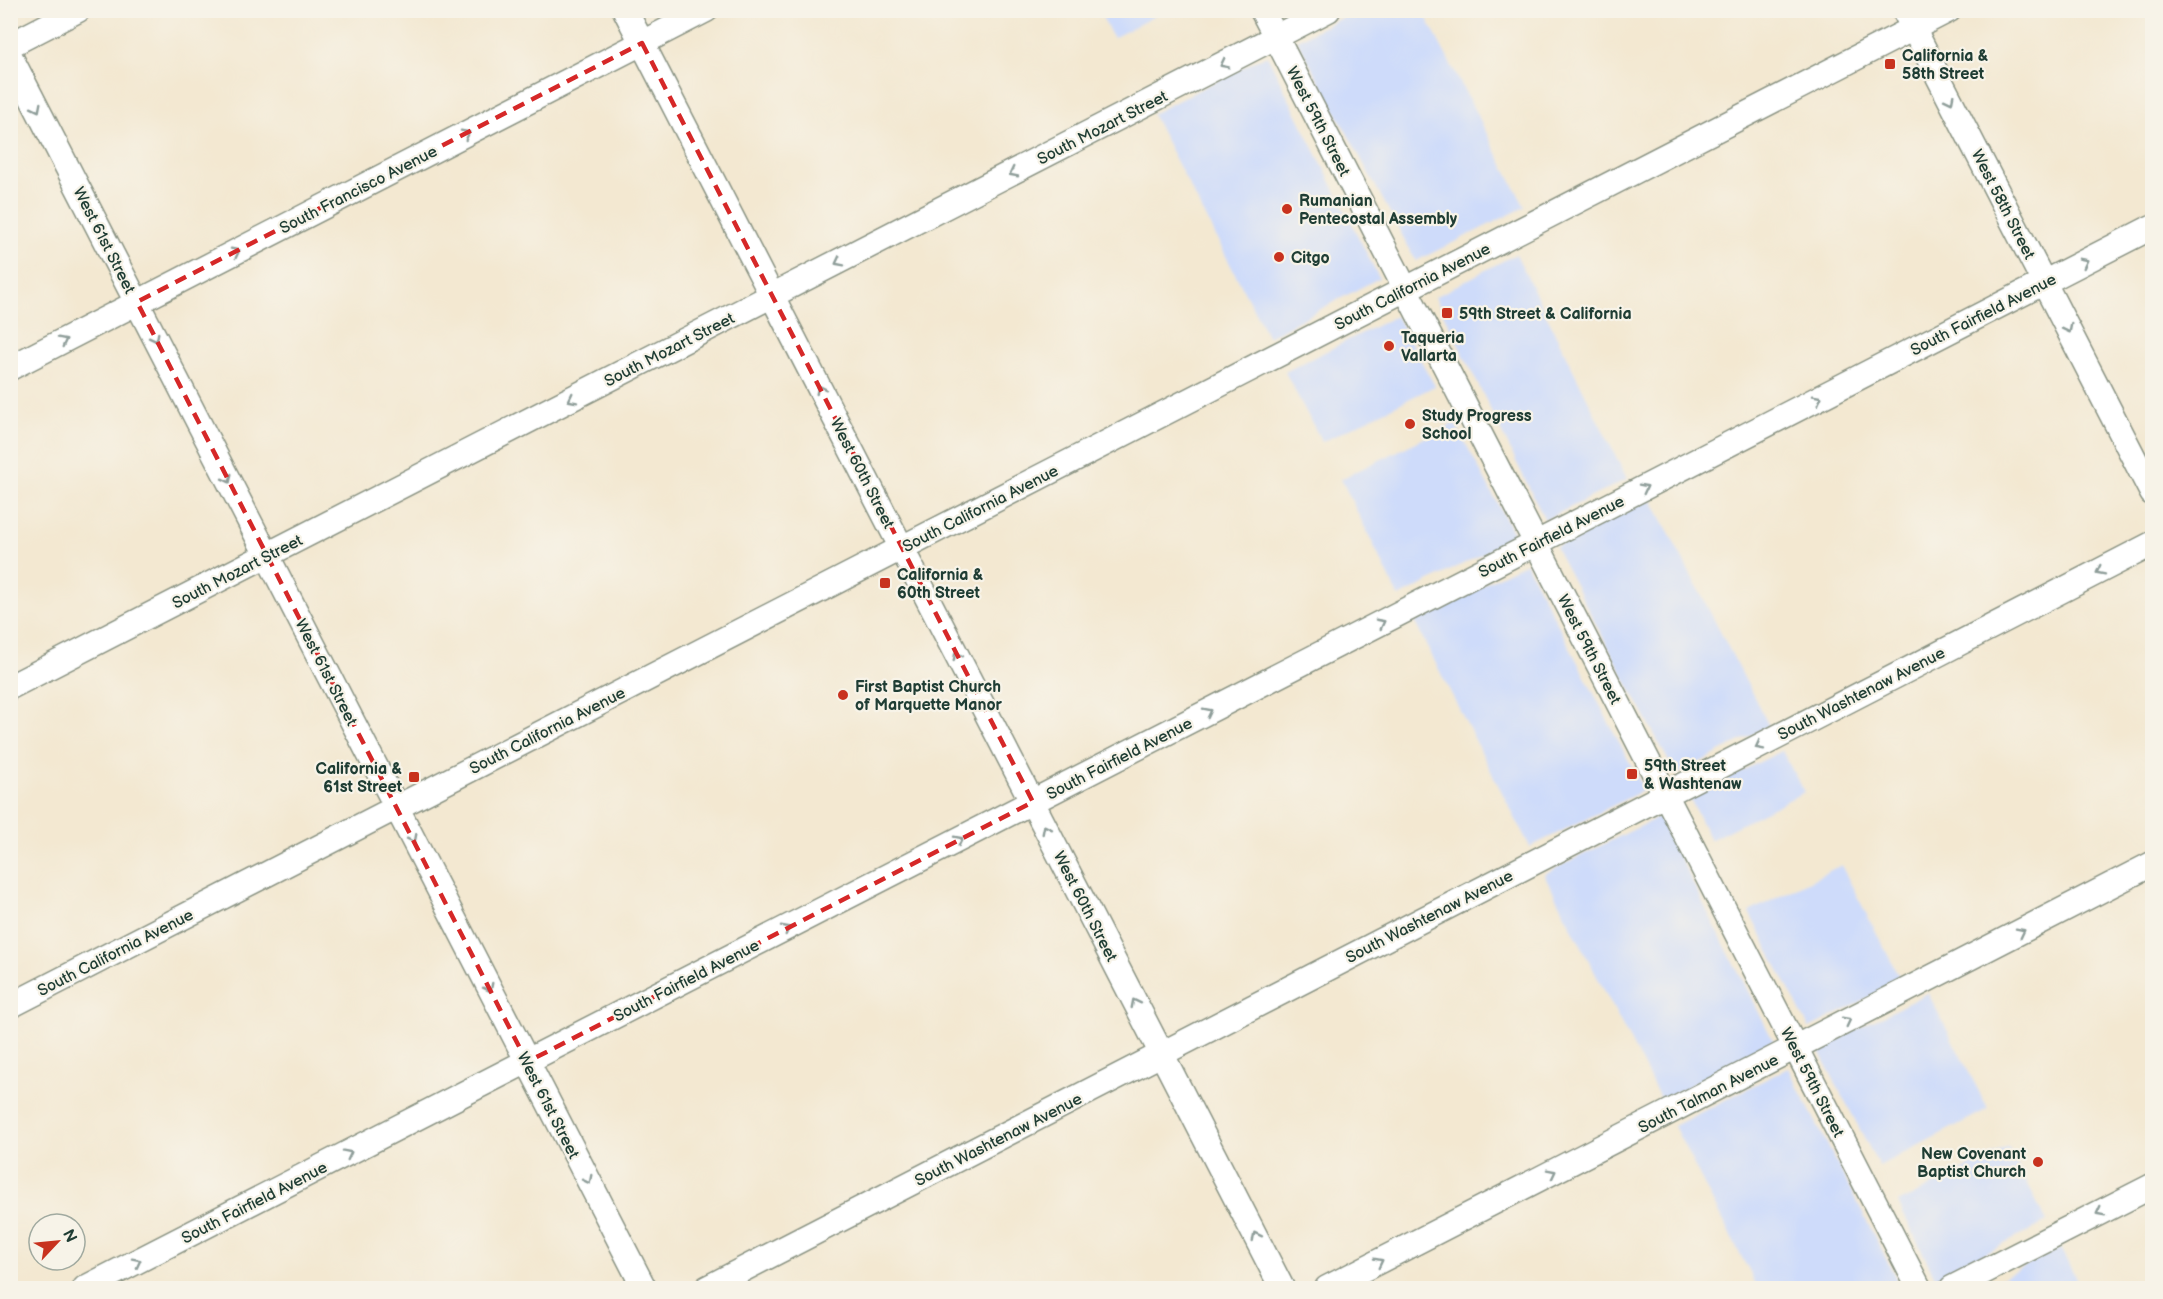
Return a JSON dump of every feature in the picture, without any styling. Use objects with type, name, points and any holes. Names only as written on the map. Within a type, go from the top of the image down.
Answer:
[{"type":"street","points":[[10,45],[78,10]]},
{"type":"street","name":"West 60th Street","points":[[625,10],[1282,1288]]},
{"type":"street","name":"South Francisco Avenue","points":[[10,368],[706,10]]},
{"type":"street","name":"West 59th Street","points":[[1262,10],[1919,1288]]},
{"type":"street","name":"South Mozart Street","points":[[10,687],[1328,10]]},
{"type":"street","name":"South California Avenue","points":[[10,1006],[1405,289],[1909,20],[1949,10]]},
{"type":"street","name":"West 58th Street","points":[[1909,20],[2152,493]]},
{"type":"street","name":"West 61st Street","points":[[10,56],[644,1288]]},
{"type":"street","name":"South Fairfield Avenue","points":[[85,1288],[2152,227]]},
{"type":"street","name":"South Washtenaw Avenue","points":[[707,1288],[2152,544]]},
{"type":"street","name":"South Talman Avenue","points":[[1327,1288],[2152,864]]},
{"type":"street","points":[[1952,1288],[2152,1186]]},
{"type":"highlighted area","points":[[642,43],[1033,802],[527,1062],[137,302]]},
{"type":"shaded area","points":[[1357,10],[1423,11],[1525,207],[1416,261],[1297,40]]},
{"type":"shaded area","points":[[1099,11],[1164,11],[1113,38]]},
{"type":"shaded area","points":[[1267,55],[1379,278],[1268,337],[1152,114]]},
{"type":"shaded area","points":[[1516,254],[1627,479],[1545,520],[1435,297]]},
{"type":"shaded area","points":[[1396,316],[1435,386],[1322,442],[1285,372]]},
{"type":"shaded area","points":[[1455,423],[1515,537],[1399,597],[1341,479]]},
{"type":"shaded area","points":[[1651,498],[1769,726],[1676,775],[1555,547]]},
{"type":"shaded area","points":[[1526,563],[1644,790],[1530,847],[1413,619]]},
{"type":"shaded area","points":[[1782,751],[1804,792],[1710,840],[1689,797]]},
{"type":"shaded area","points":[[1659,817],[1775,1044],[1661,1100],[1544,874]]},
{"type":"shaded area","points":[[1841,865],[1902,982],[1809,1028],[1749,912]]},
{"type":"shaded area","points":[[1928,993],[1988,1109],[1879,1166],[1818,1049]]},
{"type":"shaded area","points":[[1788,1068],[1901,1288],[1758,1288],[1721,1218],[1674,1126]]},
{"type":"shaded area","points":[[2008,1147],[2047,1222],[1936,1279],[1898,1203]]},
{"type":"shaded area","points":[[2060,1248],[2081,1288],[1980,1288]]},
{"type":"place","name":"California & 58th Street","points":[[1890,64]]},
{"type":"place","name":"Rumanian Pentecostal Assembly","points":[[1287,209]]},
{"type":"place","name":"Citgo","points":[[1279,257]]},
{"type":"place","name":"59th Street & California","points":[[1447,313]]},
{"type":"place","name":"Taqueria Vallarta","points":[[1389,346]]},
{"type":"place","name":"Study Progress School","points":[[1410,424]]},
{"type":"place","name":"California & 60th Street","points":[[885,583]]},
{"type":"place","name":"First Baptist Church of Marquette Manor","points":[[843,695]]},
{"type":"place","name":"59th Street & Washtenaw","points":[[1632,774]]},
{"type":"place","name":"California & 61st Street","points":[[414,777]]},
{"type":"place","name":"New Covenant Baptist Church","points":[[2038,1162]]}]
